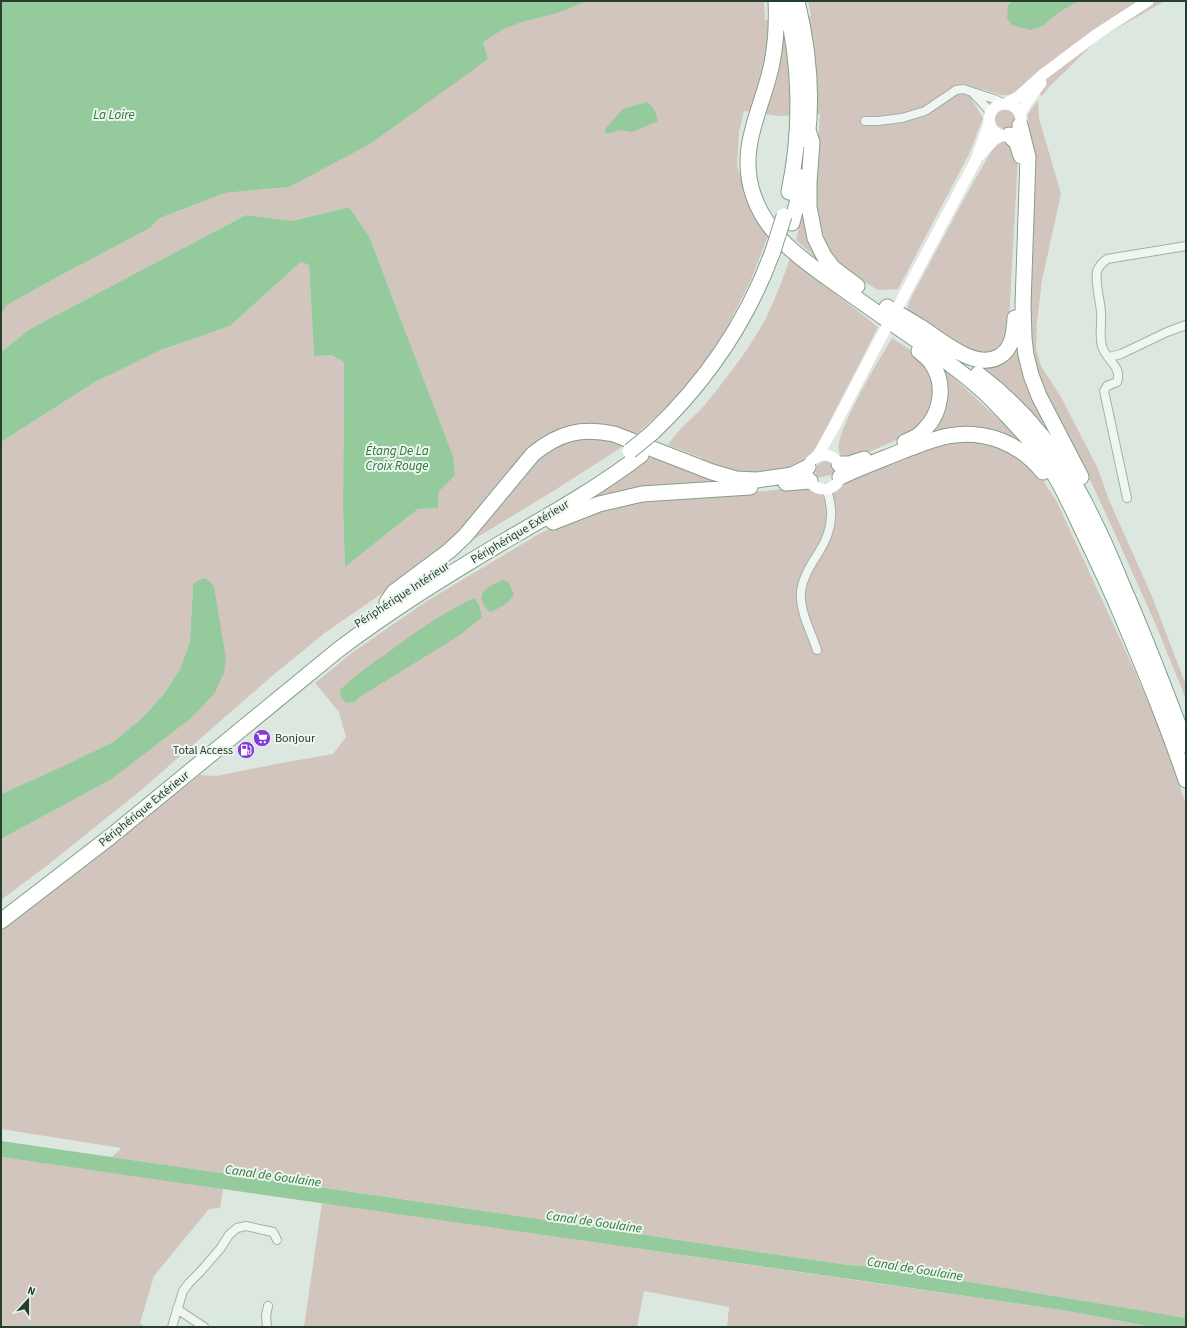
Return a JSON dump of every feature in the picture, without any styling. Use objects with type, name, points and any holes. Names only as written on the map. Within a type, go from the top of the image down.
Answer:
[{"type":"highway","points":[[787,5],[808,71],[808,130],[804,147]]},
{"type":"highway","points":[[787,5],[794,47],[797,81],[798,125],[804,147],[809,183],[809,207],[812,225],[819,247],[830,264],[880,309],[976,385],[1018,427],[1045,460],[1068,499],[1098,561],[1133,642],[1186,780]]},
{"type":"highway","points":[[787,5],[751,133],[748,157],[750,184],[760,211],[779,239],[806,262],[983,377],[1006,397],[1049,445],[1081,496],[1112,561],[1161,676],[1186,745]]},
{"type":"highway","points":[[1020,119],[1028,157],[1023,321],[1024,338],[1030,370],[1043,406],[1089,493],[1133,587],[1172,678],[1186,716]]},
{"type":"highway","points":[[880,309],[919,326],[951,348],[977,360],[991,360],[1002,355],[1007,350],[1013,337],[1014,330],[1021,162],[1020,150],[1017,144],[1005,135]]},
{"type":"highway","name":"Périphérique Intérieur","points":[[1,909],[92,840],[324,649],[387,602],[636,453],[687,412],[708,388],[741,342],[762,303],[788,220],[798,199],[804,147]]},
{"type":"highway","points":[[836,466],[856,462],[908,441],[919,435],[931,423],[936,414],[940,398],[940,381],[935,369],[929,359],[880,309]]},
{"type":"highway","points":[[387,602],[394,592],[449,551],[465,536],[533,454],[547,443],[563,435],[584,431],[599,431],[614,434],[712,472],[736,479],[757,480],[792,476],[812,468]]},
{"type":"highway","points":[[836,466],[864,465],[934,440],[958,434],[989,437],[1011,445],[1030,458],[1046,476],[1058,493],[1070,516],[1079,523]]},
{"type":"highway","name":"Périphérique Extérieur","points":[[1,921],[110,837],[349,642],[412,598],[597,486],[636,453]]},
{"type":"highway","points":[[493,548],[504,548],[558,519],[599,504],[622,498],[642,494],[761,486],[795,481],[812,468]]},
{"type":"main road","points":[[835,425],[835,485],[826,488],[817,487],[812,468],[976,160],[989,118],[995,107],[1005,104],[1019,96],[1041,76],[1067,56],[1115,21],[1148,1]]},
{"type":"main road","points":[[976,160],[992,141],[1018,129],[1020,119],[1029,99],[1042,82],[1067,56]]},
{"type":"main road","points":[[1005,104],[1015,107],[1020,119]]},
{"type":"main road","points":[[989,118],[993,131],[1005,135]]},
{"type":"main road","points":[[812,468],[826,455],[836,466]]},
{"type":"street","points":[[865,121],[902,118],[925,111],[956,90],[963,89],[1005,104]]},
{"type":"street","points":[[973,92],[987,108],[989,118]]},
{"type":"street","points":[[1127,498],[1104,391],[1108,386],[1117,382],[1119,373],[1104,350],[1102,344],[1101,312],[1097,272],[1101,264],[1107,259],[1186,246]]},
{"type":"street","points":[[1109,357],[1121,354],[1167,332],[1186,325]]},
{"type":"street","points":[[817,650],[803,611],[801,593],[804,577],[824,545],[830,529],[832,511],[830,498],[826,488]]},
{"type":"street","points":[[172,1327],[183,1291],[188,1283],[209,1262],[229,1235],[237,1228],[246,1226],[273,1232],[277,1240]]},
{"type":"street","points":[[267,1327],[266,1316],[268,1306]]},
{"type":"street","points":[[177,1309],[204,1327]]},
{"type":"shaded area","points":[[587,1],[764,1],[765,20],[793,19],[811,16],[808,1],[1013,1],[1008,5],[1008,13],[1044,25],[1058,13],[1079,1],[1165,1],[1098,39],[1048,88],[1042,96],[1027,83],[1014,95],[1000,95],[982,89],[972,100],[983,118],[969,154],[898,289],[878,290],[856,277],[836,261],[821,234],[814,202],[820,114],[780,116],[744,111],[739,132],[737,166],[757,220],[768,236],[751,280],[718,345],[683,390],[664,410],[619,449],[471,541],[406,577],[326,632],[272,676],[140,791],[49,864],[1,900],[1,839],[110,780],[214,694],[193,584],[190,642],[180,669],[164,694],[141,719],[113,742],[1,794],[1,442],[95,382],[161,350],[230,326],[301,262],[309,265],[314,356],[331,355],[344,362],[343,511],[345,567],[418,509],[438,508],[439,491],[453,456],[369,236],[349,207],[292,221],[246,215],[30,329],[1,352],[1,314],[7,305],[150,228],[160,218],[225,193],[289,187],[488,59],[483,42],[504,29],[522,22],[558,13]]},
{"type":"shaded area","points":[[1038,100],[1039,118],[1061,194],[1042,280],[1037,321],[1036,349],[1041,366],[1061,397],[1098,469],[1109,500],[1151,594],[1186,685],[1186,699],[1155,623],[1117,538],[1093,486],[1046,393],[1033,358],[1030,318],[1036,153],[1028,136],[1028,114]]},
{"type":"shaded area","points":[[1005,109],[1012,112],[1015,119],[1012,126],[1005,129],[998,126],[995,119],[998,112]]},
{"type":"shaded area","points":[[1000,141],[1008,143],[1018,157],[1009,320],[1049,426],[1046,426],[1014,394],[976,365],[933,328],[907,309],[911,298],[964,199],[993,148]]},
{"type":"shaded area","points":[[806,198],[831,272],[796,240]]},
{"type":"shaded area","points":[[790,258],[878,327],[817,446],[804,463],[799,467],[745,476],[705,466],[702,458],[668,445],[680,430],[703,407],[744,354],[769,312]]},
{"type":"shaded area","points":[[892,338],[920,356],[942,367],[1005,425],[1025,448],[1040,476],[1057,502],[1133,667],[1161,733],[1186,804],[1186,1318],[884,1268],[849,1265],[112,1157],[121,1148],[1,1129],[1,927],[200,775],[216,776],[333,754],[346,737],[339,712],[315,683],[353,652],[427,601],[539,534],[564,522],[619,504],[695,495],[765,491],[807,486],[822,493],[837,491],[847,482],[915,453],[908,435],[850,460],[842,456],[839,451],[839,442],[851,413],[869,377]]},
{"type":"shaded area","points":[[656,454],[725,481],[582,505]]},
{"type":"shaded area","points":[[827,461],[834,466],[835,474],[816,478],[818,464]]},
{"type":"shaded area","points":[[1,1157],[223,1188],[220,1208],[209,1209],[154,1276],[140,1323],[145,1327],[1,1327]]},
{"type":"shaded area","points":[[322,1203],[1068,1311],[1152,1327],[727,1327],[729,1307],[644,1291],[637,1327],[304,1327]]},
{"type":"water","name":"La Loire","points":[[1,1],[587,1],[558,13],[522,22],[504,29],[483,42],[488,59],[370,144],[289,187],[225,193],[160,218],[150,228],[7,305],[1,314]]},
{"type":"water","points":[[1013,1],[1079,1],[1058,13],[1044,25],[1031,30],[1012,25],[1007,18],[1008,5]]},
{"type":"water","points":[[647,102],[654,110],[658,121],[632,132],[618,130],[608,134],[605,132],[605,129],[623,109]]},
{"type":"water","name":"Étang De La Croix Rouge","points":[[349,207],[369,236],[453,456],[455,475],[439,491],[438,508],[418,509],[345,567],[343,511],[344,362],[331,355],[314,356],[309,265],[301,262],[230,326],[161,350],[95,382],[1,442],[1,352],[30,329],[246,215],[292,221]]},
{"type":"water","points":[[203,578],[210,581],[214,587],[226,658],[224,673],[214,694],[190,719],[110,780],[1,839],[1,794],[113,742],[141,719],[164,694],[180,669],[190,642],[193,584]]},
{"type":"water","points":[[502,580],[509,583],[514,594],[507,602],[490,612],[486,609],[483,603],[481,597],[482,594],[487,588]]},
{"type":"water","points":[[474,598],[479,605],[482,617],[460,635],[358,698],[356,701],[346,703],[342,699],[340,690],[362,671],[428,624]]},
{"type":"water","points":[[1,1141],[849,1265],[884,1268],[1186,1318],[1186,1327],[1152,1327],[1068,1311],[1,1157]]},
{"type":"place","name":"Bonjour","points":[[262,738]]},
{"type":"place","name":"Total Access","points":[[246,750]]},
{"type":"water label","name":"Canal de Goulaine","points":[[273,1176]]},
{"type":"water label","name":"Canal de Goulaine","points":[[594,1222]]},
{"type":"water label","name":"Canal de Goulaine","points":[[915,1269]]}]
